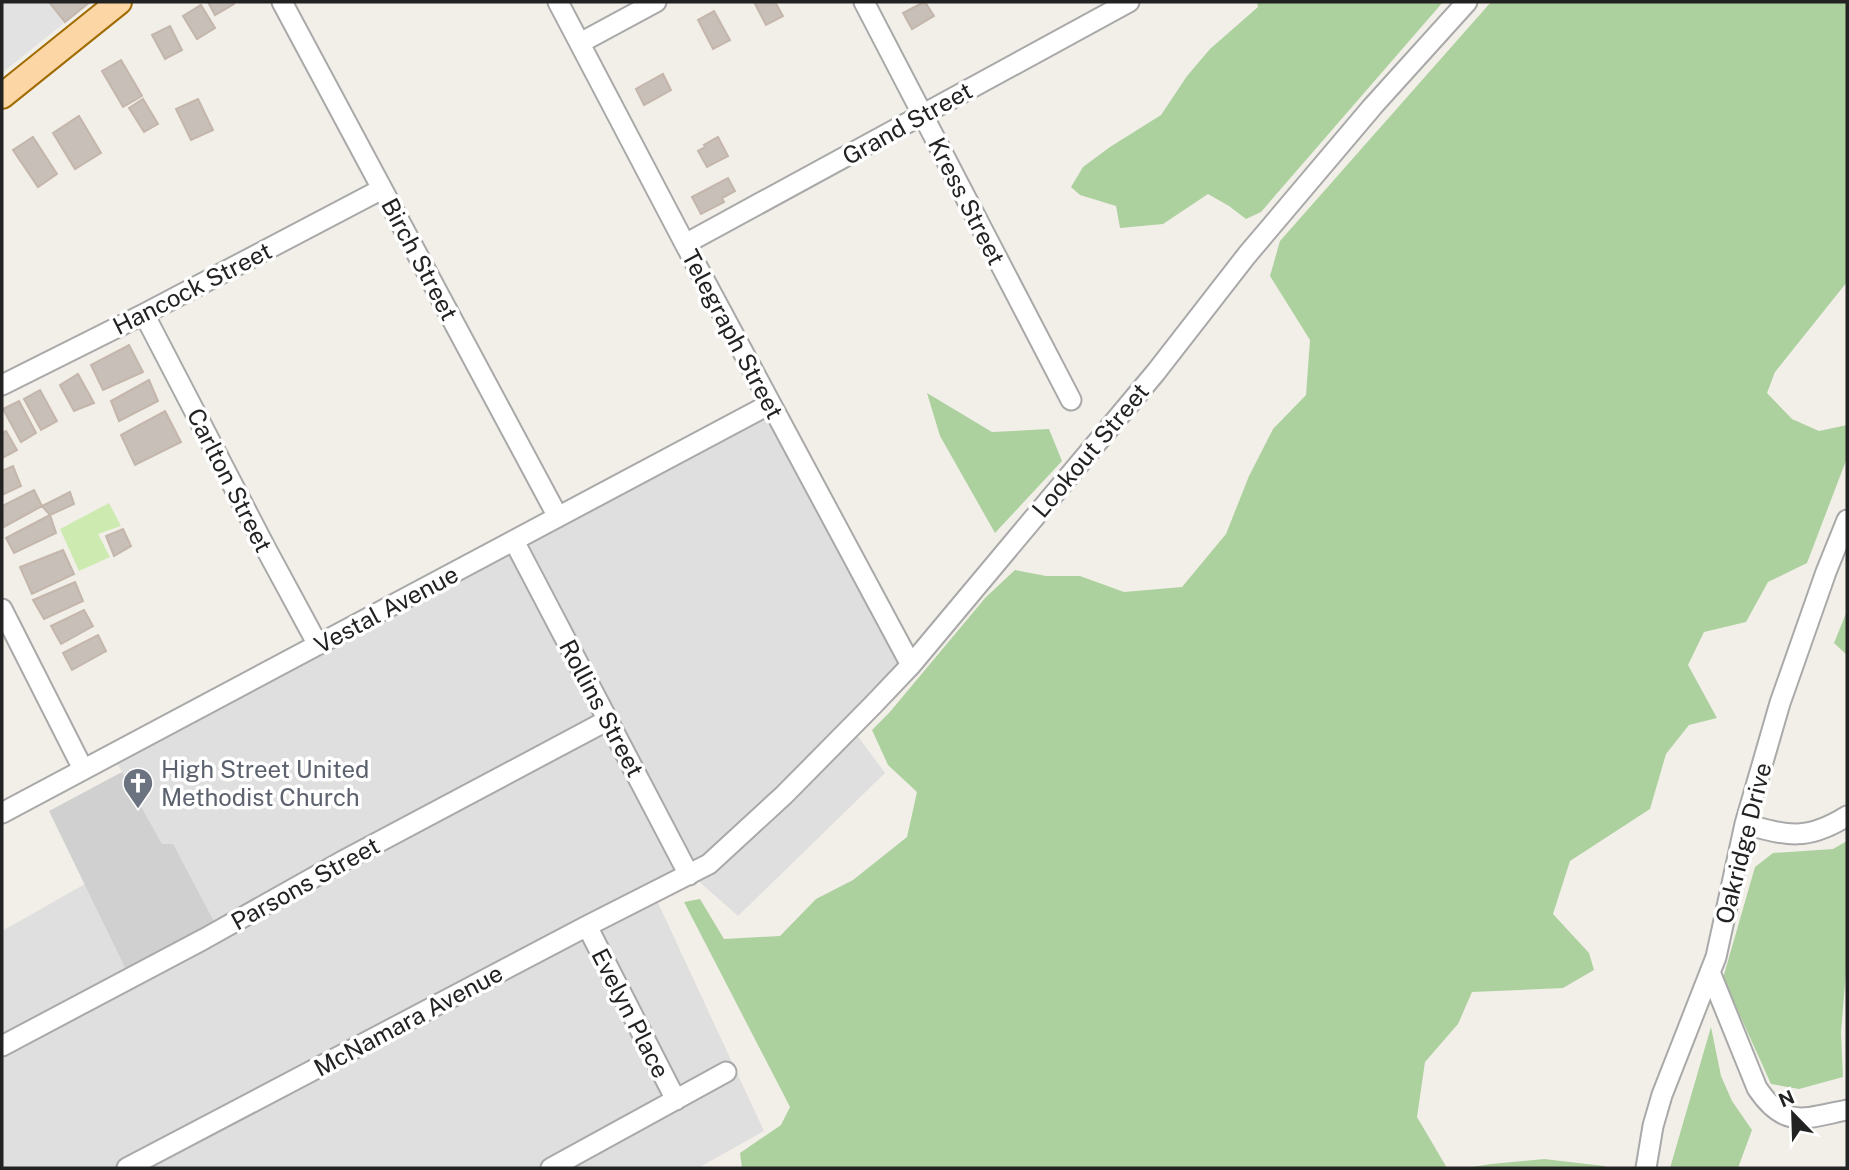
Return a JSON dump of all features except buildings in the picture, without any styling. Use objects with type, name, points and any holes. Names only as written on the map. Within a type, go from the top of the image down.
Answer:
[{"type":"main road","points":[[2,96],[118,2]]},
{"type":"street","name":"Birch Street","points":[[282,2],[558,517]]},
{"type":"street","name":"Telegraph Street","points":[[558,2],[911,665]]},
{"type":"street","points":[[580,43],[656,2]]},
{"type":"street","name":"Kress Street","points":[[864,2],[1071,400]]},
{"type":"street","name":"Grand Street","points":[[685,244],[1129,2]]},
{"type":"street","name":"Lookout Street","points":[[689,875],[709,864],[784,795],[911,665],[1156,372],[1256,244],[1373,106],[1467,2]]},
{"type":"street","name":"Hancock Street","points":[[2,385],[382,189]]},
{"type":"street","name":"Carlton Street","points":[[144,314],[264,547],[318,645]]},
{"type":"street","name":"Vestal Avenue","points":[[2,813],[770,404]]},
{"type":"street","name":"Oakridge Drive","points":[[1646,1168],[1653,1126],[1662,1095],[1716,957],[1745,824],[1780,703],[1847,520]]},
{"type":"street","name":"Rollins Street","points":[[514,541],[689,875]]},
{"type":"street","points":[[2,609],[83,769]]},
{"type":"street","name":"Parsons Street","points":[[2,1046],[608,720]]},
{"type":"street","points":[[1745,824],[1793,835],[1811,834],[1832,826],[1847,816]]},
{"type":"street","name":"McNamara Avenue","points":[[127,1168],[689,875]]},
{"type":"street","name":"Evelyn Place","points":[[587,926],[676,1100]]},
{"type":"street","points":[[1710,972],[1757,1088],[1767,1103],[1788,1117],[1810,1119],[1847,1110]]},
{"type":"street","points":[[551,1168],[726,1073]]},
{"type":"shaded area","points":[[2,2],[56,2],[69,19],[2,73]]},
{"type":"shaded area","points":[[770,404],[911,665],[851,727],[885,773],[738,916],[686,870],[653,892],[764,1131],[698,1168],[2,1168],[2,931],[85,884],[130,978],[162,844],[112,754]]},
{"type":"shaded area","points":[[122,772],[162,844],[173,844],[219,931],[130,978],[49,811]]},
{"type":"green space","points":[[1257,2],[1443,2],[1261,212],[1246,219],[1208,194],[1163,224],[1120,228],[1116,206],[1080,195],[1071,187],[1083,167],[1161,115],[1187,76],[1210,49],[1258,7]]},
{"type":"green space","points":[[1491,2],[1847,2],[1847,282],[1775,372],[1767,393],[1792,419],[1819,431],[1847,425],[1847,458],[1807,563],[1768,582],[1746,622],[1704,632],[1688,665],[1717,718],[1689,725],[1666,754],[1650,809],[1570,861],[1553,914],[1589,953],[1594,970],[1563,988],[1472,992],[1458,1024],[1425,1062],[1417,1117],[1447,1168],[742,1168],[740,1153],[781,1125],[790,1107],[684,902],[700,899],[724,939],[780,936],[816,899],[853,880],[907,837],[917,792],[888,765],[872,730],[986,597],[1015,570],[1046,576],[1080,576],[1124,592],[1182,587],[1226,534],[1249,476],[1273,429],[1306,395],[1310,340],[1270,276],[1280,241]]},
{"type":"green space","points":[[927,393],[992,432],[1049,429],[1062,461],[995,533],[940,436]]},
{"type":"green space","points":[[109,503],[121,526],[98,534],[110,557],[79,571],[60,529]]},
{"type":"green space","points":[[1847,611],[1847,655],[1834,643]]},
{"type":"green space","points":[[1847,841],[1847,959],[1841,1033],[1843,1077],[1799,1089],[1771,1084],[1723,978],[1755,867],[1773,853],[1833,849]]},
{"type":"green space","points":[[1711,1027],[1721,1076],[1732,1101],[1752,1130],[1738,1168],[1670,1168]]},
{"type":"green space","points":[[1544,1159],[1606,1168],[1466,1168],[1491,1164]]},
{"type":"place","name":"High Street United Methodist Church","points":[[138,810]]}]
